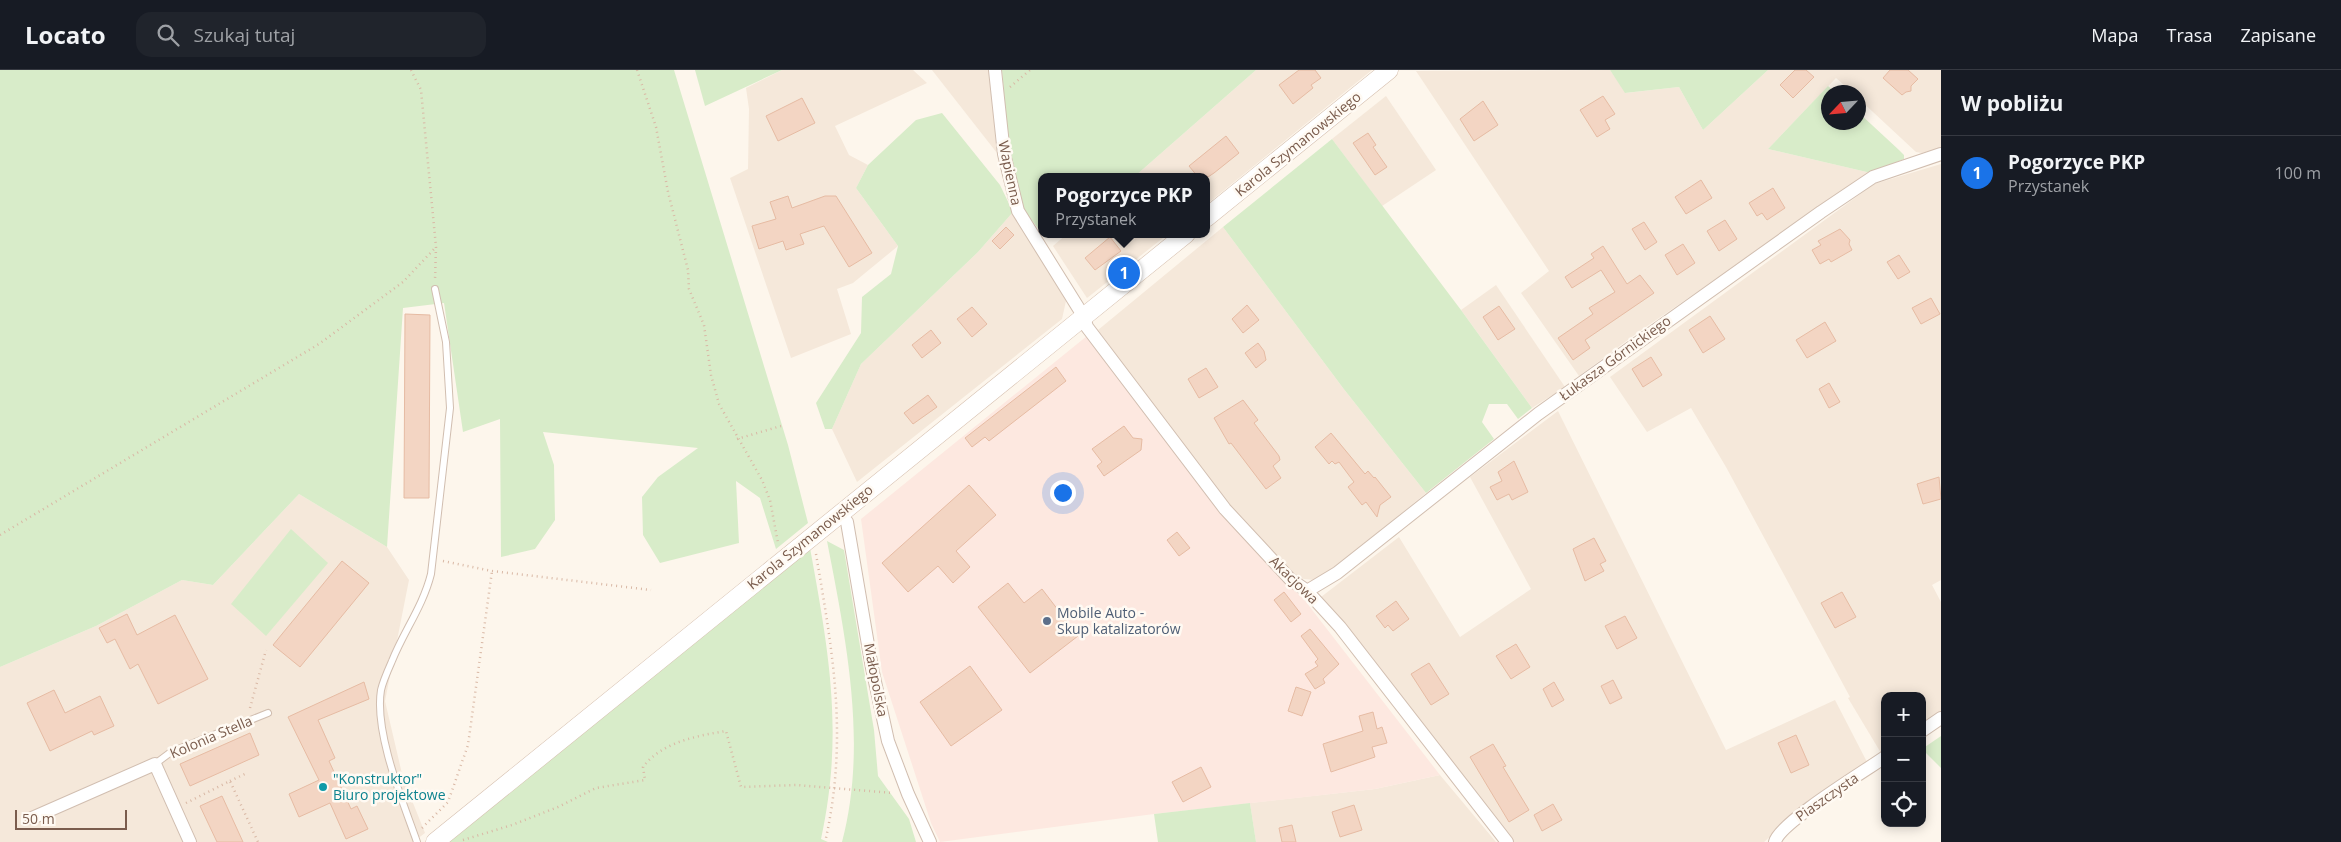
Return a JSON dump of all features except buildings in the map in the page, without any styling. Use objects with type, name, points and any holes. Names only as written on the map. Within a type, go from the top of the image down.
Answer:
[{"type":"street","name":"Wapienna","points":[[995,70],[1004,154],[1018,211],[1084,317]]},
{"type":"street","name":"Karola Szymanowskiego","points":[[1210,215],[1389,70]]},
{"type":"street","name":"Łukasza Górnickiego","points":[[1307,591],[1337,573],[1546,409],[1822,212],[1873,177],[1941,154]]},
{"type":"street","name":"Karola Szymanowskiego","points":[[435,842],[1181,238]]},
{"type":"street","name":"Akacjowa","points":[[1084,317],[1087,327],[1096,341],[1225,509],[1290,579],[1307,591],[1362,654],[1507,842]]},
{"type":"street","name":"Małopolska","points":[[840,514],[847,522],[872,668],[888,741],[908,794],[930,842]]},
{"type":"street","points":[[1926,728],[1941,718]]},
{"type":"street","name":"Piaszczysta","points":[[1775,842],[1778,834],[1803,813],[1881,760]]},
{"type":"street","name":"Kolonia Stella","points":[[32,818],[156,764],[190,842]]},
{"type":"lane","points":[[416,839],[396,779],[383,730],[381,690],[392,660],[425,597],[431,574],[439,518],[450,408],[446,342],[434,289]]},
{"type":"lane","name":"Kolonia Stella","points":[[156,764],[171,752],[268,713]]},
{"type":"path","points":[[411,70],[421,90],[436,247],[434,289]]},
{"type":"path","points":[[636,70],[656,127],[668,192],[688,270],[689,289],[704,325],[713,382],[719,404],[765,487],[770,500],[778,545],[785,557]]},
{"type":"path","points":[[998,96],[1030,70]]},
{"type":"path","points":[[0,535],[319,344],[403,282],[436,247]]},
{"type":"path","points":[[737,439],[781,426]]},
{"type":"path","points":[[432,558],[492,571],[651,590]]},
{"type":"path","points":[[817,560],[826,606],[836,678],[838,725],[835,788],[826,838]]},
{"type":"path","points":[[416,839],[448,802],[468,745],[492,571]]},
{"type":"path","points":[[246,722],[266,650]]},
{"type":"path","points":[[462,840],[522,821],[558,807],[596,788],[644,780],[643,767],[652,755],[678,742],[726,731],[742,787],[796,785],[908,794]]},
{"type":"path","points":[[175,808],[247,773]]},
{"type":"path","points":[[230,781],[258,842]]},
{"type":"shaded area","points":[[782,70],[913,70],[927,83],[835,126],[849,155],[868,165],[856,188],[898,246],[853,283],[837,289],[851,334],[791,358],[730,178],[748,169],[749,109],[746,88]]},
{"type":"shaded area","points":[[932,70],[989,70],[997,153]]},
{"type":"shaded area","points":[[1256,70],[1372,70],[1210,202],[1210,173],[1139,173]]},
{"type":"shaded area","points":[[1610,70],[1626,93],[1679,87],[1703,130],[1768,70],[1941,70],[1941,148],[1922,153],[1916,152],[1866,106],[1866,85],[1844,85],[1836,78],[1829,85],[1821,85],[1821,94],[1768,149],[1871,173],[1640,331],[1579,376],[1521,293],[1549,271],[1416,71]]},
{"type":"shaded area","points":[[1386,96],[1436,170],[1382,206],[1332,139]]},
{"type":"shaded area","points":[[1941,164],[1941,580],[1932,585],[1941,602],[1941,712],[1926,722],[1926,692],[1881,692],[1881,753],[1848,698],[1850,697],[1726,467],[1691,408],[1647,432],[1610,377],[1874,184]]},
{"type":"shaded area","points":[[1013,212],[1066,301],[1062,319],[857,482],[832,429],[861,364],[978,252]]},
{"type":"shaded area","points":[[1223,227],[1343,388],[1426,493],[1326,575],[1315,580],[1294,578],[1222,498],[1098,330]]},
{"type":"shaded area","points":[[1062,238],[1163,238],[1087,298],[1053,246]]},
{"type":"shaded area","points":[[1496,285],[1565,387],[1532,408],[1461,310]]},
{"type":"shaded area","points":[[1087,336],[1299,593],[1440,775],[1375,789],[1154,814],[940,842],[931,823],[882,672],[861,519]]},
{"type":"shaded area","points":[[1558,411],[1726,750],[1835,700],[1867,762],[1803,807],[1764,842],[1514,842],[1321,597],[1399,537],[1460,637],[1531,589],[1470,477]]},
{"type":"shaded area","points":[[299,494],[387,547],[409,580],[385,701],[403,778],[425,833],[413,842],[0,842],[0,667],[96,626],[182,580],[213,585]]},
{"type":"shaded area","points":[[1440,775],[1496,842],[1256,842],[1250,803],[1375,789]]},
{"type":"green space","points":[[0,70],[674,70],[788,445],[808,523],[776,549],[760,498],[736,481],[739,543],[660,563],[643,535],[642,497],[658,477],[698,448],[543,432],[554,465],[555,520],[535,549],[501,557],[500,419],[463,432],[444,303],[403,308],[387,547],[299,494],[213,585],[182,580],[96,626],[0,667]]},
{"type":"green space","points":[[695,70],[782,70],[705,106]]},
{"type":"green space","points":[[1002,70],[1256,70],[1139,173],[1038,173],[1038,228],[1022,208],[1010,161]]},
{"type":"green space","points":[[1610,70],[1768,70],[1703,130],[1679,87],[1625,93]]},
{"type":"green space","points":[[1821,93],[1821,130],[1866,130],[1866,120],[1904,155],[1904,159],[1871,173],[1768,149]]},
{"type":"green space","points":[[942,113],[1000,185],[1013,212],[978,252],[861,364],[832,429],[825,429],[816,403],[861,333],[862,297],[891,274],[898,246],[856,188],[868,165],[916,120]]},
{"type":"green space","points":[[1332,139],[1532,408],[1518,419],[1507,404],[1489,404],[1482,422],[1494,439],[1426,493],[1343,388],[1223,227]]},
{"type":"green space","points":[[291,529],[328,563],[266,636],[231,604]]},
{"type":"green space","points":[[827,541],[844,550],[874,730],[878,776],[909,819],[916,842],[842,842],[850,805],[854,730],[847,653]]},
{"type":"green space","points":[[810,548],[823,622],[831,693],[832,763],[821,839],[828,842],[446,842]]},
{"type":"green space","points":[[1941,736],[1941,768],[1926,753],[1926,746]]},
{"type":"green space","points":[[1250,803],[1256,842],[1158,842],[1154,814]]},
{"type":"place","name":"Pogorzyce PKP","points":[[1124,273]]},
{"type":"place","name":"Mobile Auto - Skup katalizatorów","points":[[1047,621]]},
{"type":"place","name":"\"Konstruktor\" Biuro projektowe","points":[[323,787]]}]
